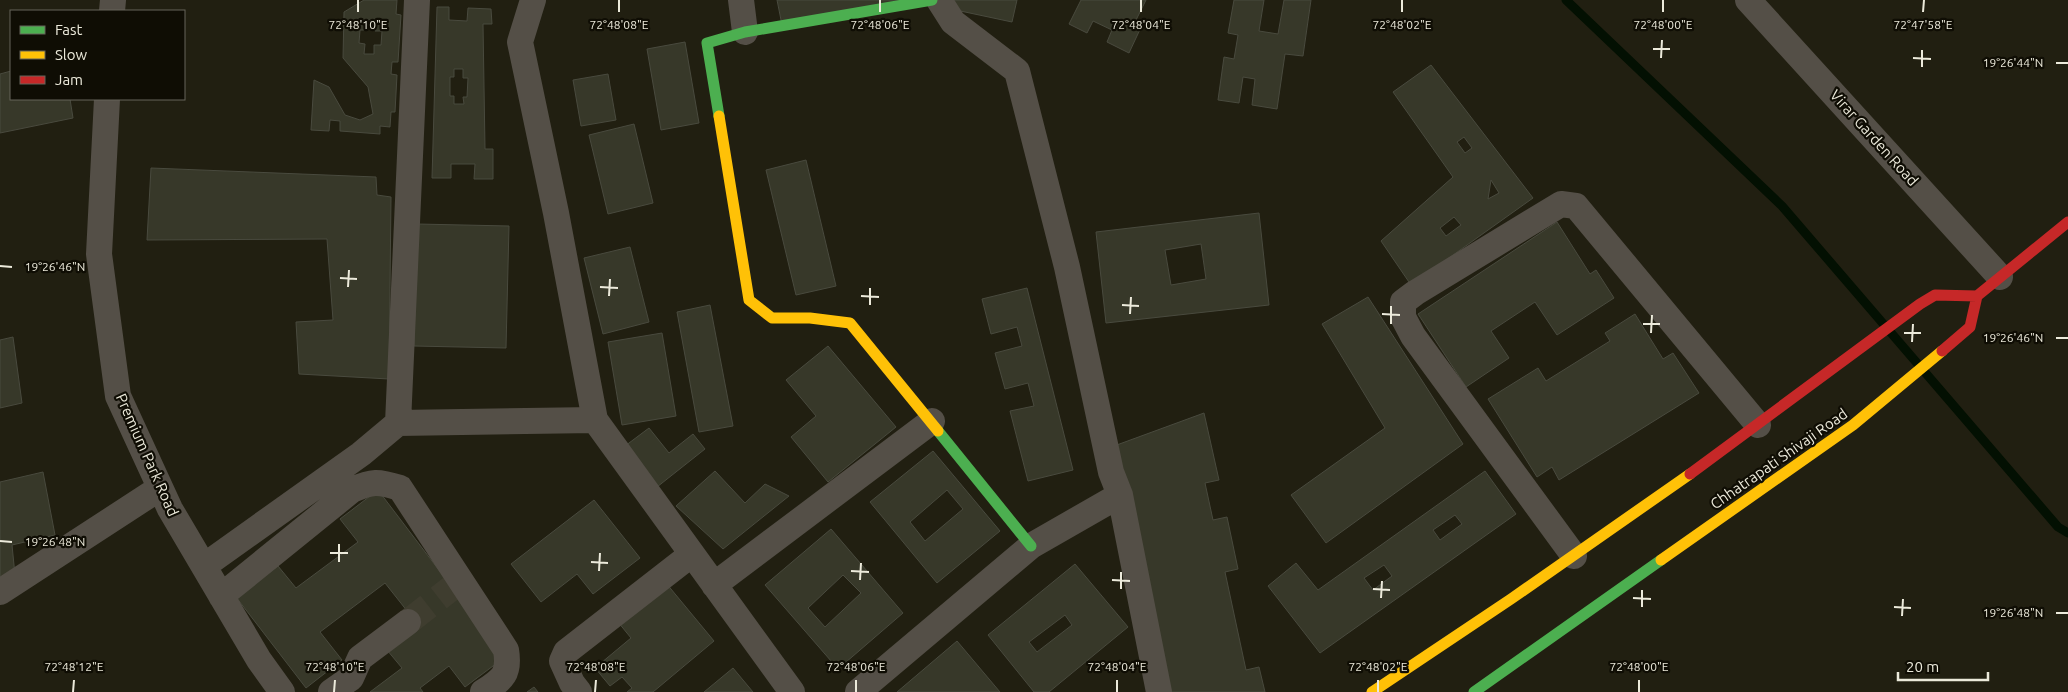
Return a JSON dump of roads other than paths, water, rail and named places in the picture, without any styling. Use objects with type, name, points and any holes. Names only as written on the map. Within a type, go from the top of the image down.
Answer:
[{"type":"main road","points":[[932,0],[745,32],[707,43],[749,300],[772,318],[810,318],[850,323],[932,421],[1032,546]]},
{"type":"main road","points":[[1372,692],[1521,594],[1830,373],[1920,304],[1936,295],[1977,296],[2068,222]]},
{"type":"main road","name":"Chhatrapati Shivaji Road","points":[[1474,692],[1853,426],[1970,326],[1977,296]]},
{"type":"street","points":[[398,423],[417,0]]},
{"type":"street","points":[[533,0],[520,42],[556,213],[595,420],[792,692]]},
{"type":"street","points":[[741,0],[745,32]]},
{"type":"street","points":[[940,0],[953,22],[1017,71],[1067,267],[1111,472],[1120,495],[1159,692]]},
{"type":"street","name":"Virar Garden Road","points":[[1748,0],[2000,277]]},
{"type":"street","name":"Premium Park Road","points":[[107,100],[100,254],[118,396],[170,509],[204,566],[225,592],[259,660],[282,692]]},
{"type":"street","points":[[1574,556],[1413,336],[1403,317],[1404,302],[1415,293],[1560,204],[1576,206],[1758,425]]},
{"type":"street","points":[[204,566],[361,454],[398,423],[595,420]]},
{"type":"street","points":[[714,585],[932,421]]},
{"type":"street","points":[[291,692],[271,666],[225,592],[352,490],[370,482],[384,482],[400,488],[457,583],[506,650],[508,663],[505,674],[484,692]]},
{"type":"street","points":[[0,592],[160,488]]},
{"type":"street","points":[[858,692],[1032,546],[1120,495]]},
{"type":"street","points":[[559,635],[687,547]]},
{"type":"street","points":[[579,692],[572,683],[562,661],[566,652],[687,547]]},
{"type":"street","points":[[331,692],[351,678],[360,658],[408,622]]},
{"type":"waterway","points":[[1566,0],[1782,206],[2058,527],[2068,533]]},
{"type":"tunnel","points":[[408,622],[454,586]]}]
